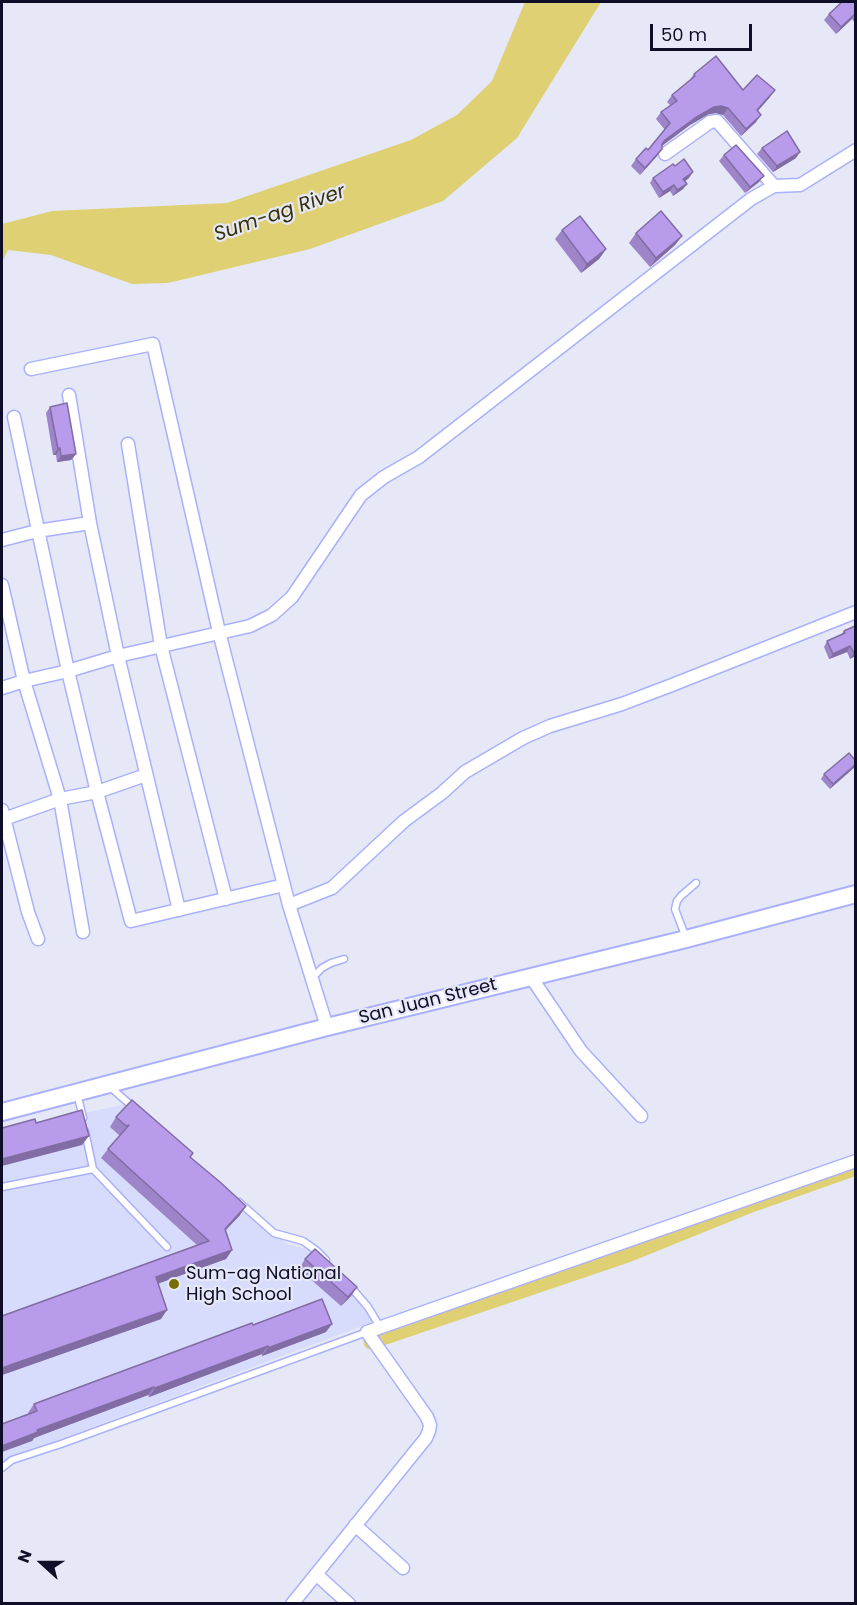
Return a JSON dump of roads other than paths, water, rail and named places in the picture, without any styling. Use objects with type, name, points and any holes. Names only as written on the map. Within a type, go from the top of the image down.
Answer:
[{"type":"main road","name":"San Juan Street","points":[[2,1112],[327,1027],[686,939],[855,894]]},
{"type":"street","points":[[665,154],[710,122],[717,121],[774,186]]},
{"type":"street","points":[[2,688],[118,656],[250,626],[272,615],[292,597],[361,495],[384,477],[419,457],[751,199],[774,186],[800,184],[855,150]]},
{"type":"street","points":[[31,369],[153,344],[219,632],[289,905],[327,1027]]},
{"type":"street","points":[[69,395],[90,523],[118,656],[179,910]]},
{"type":"street","points":[[14,417],[68,671],[131,921],[284,885]]},
{"type":"street","points":[[128,444],[161,646],[226,899]]},
{"type":"street","points":[[2,540],[37,531],[90,523]]},
{"type":"street","points":[[2,585],[24,681],[60,799],[83,932]]},
{"type":"street","points":[[289,905],[332,888],[404,821],[442,793],[465,772],[523,738],[550,726],[622,704],[855,612]]},
{"type":"street","points":[[38,939],[28,912],[3,814],[97,792],[146,775]]},
{"type":"street","points":[[531,977],[581,1051],[641,1116]]},
{"type":"street","points":[[292,1604],[426,1438],[429,1431],[430,1425],[427,1417],[372,1339],[381,1328],[855,1161]]},
{"type":"street","points":[[355,1525],[403,1568]]},
{"type":"street","points":[[316,1574],[350,1604]]},
{"type":"lane","points":[[686,939],[675,909],[681,896],[696,883]]},
{"type":"lane","points":[[311,979],[322,968],[344,959]]},
{"type":"lane","points":[[107,1084],[142,1116]]},
{"type":"lane","points":[[76,1092],[93,1169],[167,1247]]},
{"type":"lane","points":[[2,1187],[93,1169]]},
{"type":"lane","points":[[230,1194],[274,1233],[303,1241],[318,1251],[332,1267]]},
{"type":"lane","points":[[346,1283],[368,1306],[381,1328]]},
{"type":"lane","points":[[2,1468],[12,1460],[372,1339]]},
{"type":"water","name":"Sum-ag River","points":[[525,2],[601,2],[517,138],[443,201],[310,249],[168,283],[132,284],[51,255],[8,250],[2,262],[2,224],[52,211],[227,203],[411,140],[457,115],[492,81]]},
{"type":"waterway","points":[[371,1342],[625,1256],[746,1207],[856,1168]]},
{"type":"place","name":"Sum-ag National High School","points":[[174,1284]]}]
